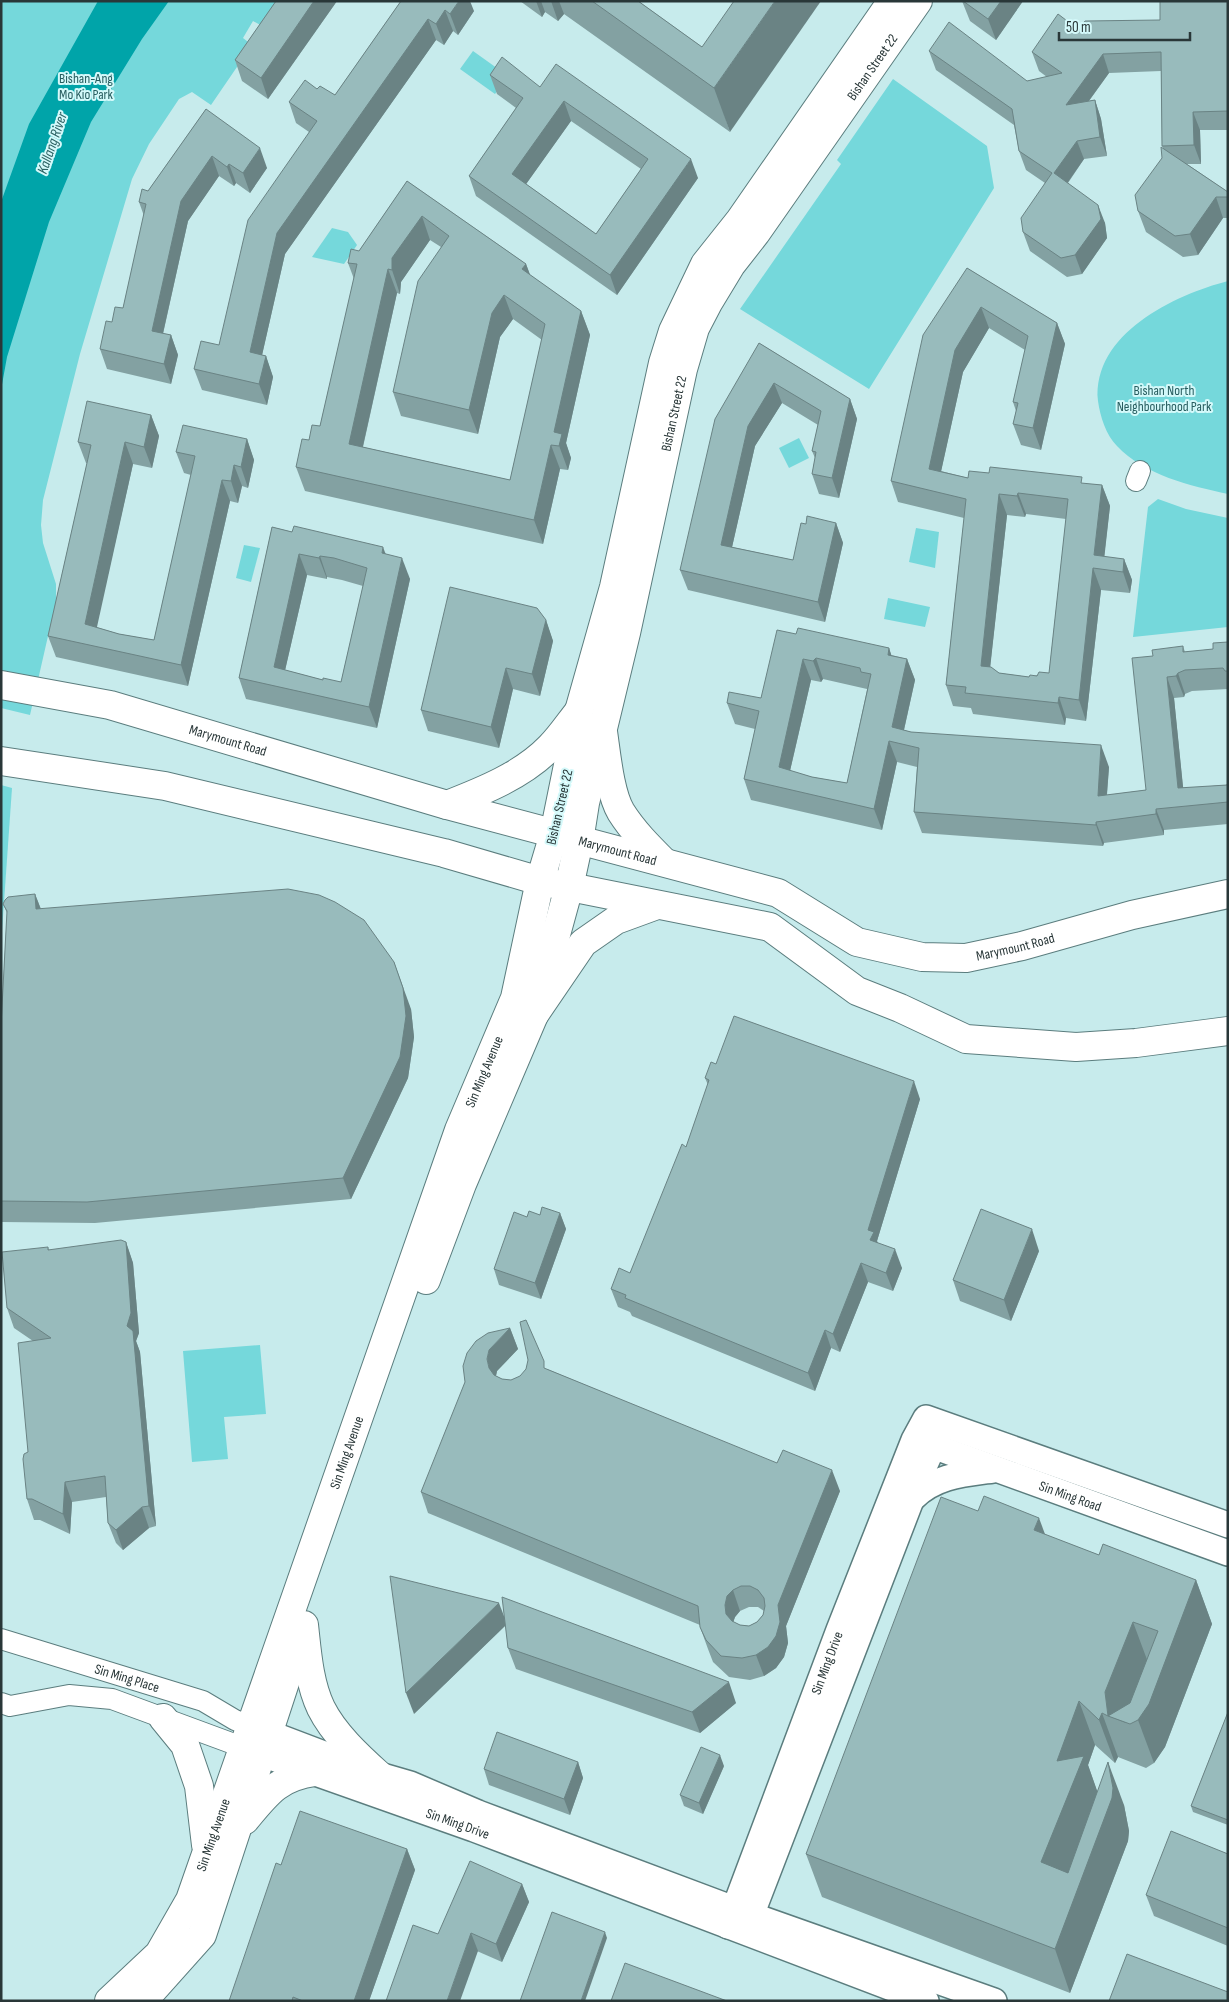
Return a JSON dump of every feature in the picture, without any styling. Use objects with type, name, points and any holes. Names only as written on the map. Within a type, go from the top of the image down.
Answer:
[{"type":"main road","name":"Bishan Street 22","points":[[569,888],[567,838],[579,711],[614,587],[663,363],[673,331],[705,264],[740,220],[892,1]]},
{"type":"main road","name":"Bishan Street 22","points":[[540,881],[567,838],[602,725],[628,625],[683,369],[695,328],[731,265],[756,233],[918,1]]},
{"type":"main road","name":"Marymount Road","points":[[13,688],[110,705],[447,805],[778,893],[857,942],[922,957],[966,958],[1022,946],[1132,915],[1228,894]]},
{"type":"main road","points":[[447,805],[481,791],[520,770],[550,747],[579,711]]},
{"type":"main road","points":[[602,725],[610,776],[620,810],[639,837],[664,862]]},
{"type":"main road","points":[[8,761],[164,786],[444,854],[569,888],[770,927],[857,991],[900,1008],[966,1039],[1076,1047],[1136,1043],[1228,1031]]},
{"type":"main road","name":"Sin Ming Avenue","points":[[143,2001],[202,1936],[232,1840],[256,1740],[459,1130],[515,998],[540,881]]},
{"type":"main road","name":"Sin Ming Avenue","points":[[109,2001],[159,1954],[190,1900],[206,1854],[304,1625],[462,1184],[534,1014],[569,888]]},
{"type":"main road","points":[[534,1014],[583,943],[616,920],[657,905]]},
{"type":"main road","points":[[304,1625],[312,1679],[322,1709],[348,1746],[379,1776]]},
{"type":"main road","points":[[164,1718],[185,1745],[199,1786],[206,1854]]},
{"type":"main road","points":[[232,1840],[245,1820],[271,1790],[295,1775],[315,1772]]},
{"type":"street","name":"Sin Ming Drive","points":[[739,1921],[913,1498],[929,1432]]},
{"type":"street","name":"Sin Ming Drive","points":[[739,1921],[929,1432]]},
{"type":"street","name":"Sin Ming Road","points":[[929,1432],[999,1469],[1228,1553]]},
{"type":"street","name":"Sin Ming Road","points":[[929,1432],[1228,1525]]},
{"type":"street","points":[[913,1498],[925,1487],[938,1480],[999,1469]]},
{"type":"street","name":"Sin Ming Place","points":[[1,1639],[203,1701],[236,1720],[256,1740]]},
{"type":"street","name":"Sin Ming Place","points":[[1,1703],[10,1706],[69,1695],[112,1699],[164,1718],[256,1740]]},
{"type":"street","name":"Sin Ming Drive","points":[[256,1740],[315,1772],[739,1921],[994,2001]]},
{"type":"street","name":"Sin Ming Drive","points":[[256,1740],[410,1784],[926,2001]]},
{"type":"green space","name":"Bishan-Ang Mo Kio Park","points":[[1,1],[283,1],[264,27],[253,21],[243,38],[252,45],[211,105],[192,92],[179,99],[149,144],[132,179],[80,354],[43,500],[41,525],[43,543],[56,584],[56,601],[30,715],[1,708]]},
{"type":"green space","points":[[473,51],[508,76],[495,94],[460,69]]},
{"type":"green space","points":[[893,79],[987,146],[994,188],[869,389],[740,309],[841,164],[837,160]]},
{"type":"green space","points":[[332,228],[348,232],[357,245],[344,264],[312,257]]},
{"type":"green space","name":"Bishan North Neighbourhood Park","points":[[1228,281],[1228,494],[1169,478],[1154,472],[1128,456],[1117,446],[1107,431],[1098,401],[1100,377],[1108,356],[1122,337],[1140,321],[1162,307],[1184,296]]},
{"type":"green space","points":[[799,438],[809,458],[789,468],[779,448]]},
{"type":"green space","points":[[1158,499],[1186,509],[1228,518],[1228,627],[1133,637],[1148,507]]},
{"type":"green space","points":[[916,528],[939,532],[935,568],[909,562]]},
{"type":"green space","points":[[244,545],[260,548],[251,582],[236,578]]},
{"type":"green space","points":[[888,598],[930,607],[925,627],[884,619]]},
{"type":"green space","points":[[1,785],[12,788],[1,945]]},
{"type":"green space","points":[[260,1345],[266,1414],[224,1417],[228,1459],[192,1462],[183,1351]]},
{"type":"water","name":"Kallang River","points":[[98,1],[169,1],[142,39],[91,122],[49,222],[7,357],[1,390],[1,202],[29,124]]},
{"type":"building","points":[[276,1],[314,1],[261,78],[235,60]]},
{"type":"building","points":[[401,1],[459,1],[450,14],[445,10],[436,24],[428,19],[277,233],[250,352],[266,356],[259,384],[194,369],[201,341],[219,345],[248,220],[317,121],[289,102],[305,80],[317,89],[320,86],[335,95]]},
{"type":"building","points":[[592,1],[638,1],[702,47],[734,1],[775,1],[714,88]]},
{"type":"building","points":[[963,1],[1001,1],[988,19]]},
{"type":"building","points":[[1160,1],[1228,1],[1228,111],[1193,112],[1194,145],[1162,146],[1161,52],[1103,54],[1066,105],[1095,100],[1100,137],[1077,141],[1054,173],[1098,205],[1101,219],[1075,255],[1061,258],[1023,232],[1021,218],[1052,173],[1019,151],[1012,109],[929,51],[949,22],[1027,81],[1062,73],[1032,52],[1058,14],[1079,30],[1085,21],[1160,20]]},
{"type":"building","points":[[502,57],[540,87],[556,64],[691,159],[610,275],[469,176],[523,98],[490,75]],"holes":[[[564,101],[648,159],[596,234],[512,174]]]},
{"type":"building","points":[[206,109],[260,148],[243,173],[229,164],[227,167],[212,156],[181,201],[152,331],[171,335],[164,364],[100,349],[106,321],[112,322],[115,307],[123,308],[146,204],[139,202],[142,189],[148,191]]},
{"type":"building","points":[[1161,147],[1228,192],[1228,197],[1216,197],[1190,234],[1175,236],[1138,211],[1135,195],[1162,158]]},
{"type":"building","points":[[407,181],[526,264],[522,269],[581,311],[554,432],[562,434],[559,446],[551,445],[534,520],[296,467],[302,439],[309,440],[312,425],[320,426],[357,264],[348,263],[351,249],[359,251]],"holes":[[[422,216],[449,236],[418,281],[393,392],[469,410],[492,313],[504,295],[545,324],[510,480],[349,444],[388,269],[392,270],[392,258]]]},
{"type":"building","points":[[967,268],[1057,323],[1033,428],[1013,424],[1018,403],[1013,402],[1028,336],[981,307],[955,350],[929,469],[968,478],[969,471],[989,473],[990,467],[1082,477],[1081,483],[1102,485],[1094,555],[1124,559],[1123,572],[1093,568],[1079,700],[1059,697],[1058,703],[965,693],[966,687],[946,685],[966,499],[891,481],[923,335]],"holes":[[[1018,493],[1068,499],[1049,673],[1039,672],[1037,676],[1030,675],[1029,677],[999,673],[991,667],[981,666],[999,494],[1017,496]]]},
{"type":"building","points":[[759,343],[850,399],[832,478],[812,474],[816,452],[812,451],[821,411],[774,383],[748,426],[721,545],[793,560],[801,523],[806,524],[807,516],[836,523],[818,602],[680,570],[715,419]]},
{"type":"building","points":[[87,401],[151,415],[144,447],[125,442],[85,624],[119,634],[154,640],[195,456],[176,452],[183,425],[247,439],[241,467],[234,465],[231,481],[222,480],[181,665],[48,636],[91,445],[78,442]]},
{"type":"building","points":[[294,526],[383,547],[382,553],[402,558],[369,707],[239,678],[272,527],[292,532]],"holes":[[[299,554],[319,558],[320,556],[334,558],[367,568],[341,682],[323,678],[323,680],[274,667]]]},
{"type":"building","points":[[450,587],[537,608],[546,620],[532,674],[506,668],[491,727],[421,710]]},
{"type":"building","points":[[798,628],[889,648],[888,655],[907,659],[892,727],[911,732],[1101,745],[1098,796],[1146,790],[1132,658],[1153,656],[1152,650],[1183,646],[1183,652],[1213,649],[1213,643],[1228,642],[1228,671],[1225,671],[1223,668],[1185,670],[1176,676],[1167,677],[1178,788],[1227,785],[1228,782],[1228,802],[1156,809],[1156,814],[1096,822],[1096,825],[914,812],[919,748],[889,741],[874,809],[744,779],[759,711],[727,703],[729,692],[761,698],[777,630],[796,634]],"holes":[[[816,658],[860,668],[861,672],[871,674],[847,783],[812,777],[779,767],[803,659],[813,661]]]},
{"type":"building","points":[[288,889],[319,895],[335,902],[364,920],[394,962],[403,988],[406,1016],[400,1057],[343,1178],[87,1202],[1,1201],[1,1026],[7,911],[3,904],[5,900],[8,897],[35,894],[36,909]]},
{"type":"building","points":[[734,1016],[914,1081],[868,1230],[874,1232],[870,1240],[895,1249],[886,1273],[861,1263],[833,1334],[825,1330],[808,1373],[625,1298],[626,1295],[611,1289],[619,1268],[630,1273],[682,1144],[686,1147],[709,1080],[705,1078],[711,1062],[716,1064]]},
{"type":"building","points":[[542,1207],[560,1213],[535,1283],[494,1269],[514,1212],[527,1217],[529,1211],[540,1215]]},
{"type":"building","points":[[981,1209],[1032,1229],[1004,1300],[953,1280]]},
{"type":"building","points":[[121,1240],[126,1242],[131,1313],[127,1326],[133,1331],[149,1506],[142,1507],[116,1530],[108,1523],[105,1476],[65,1482],[63,1514],[32,1499],[27,1499],[23,1459],[24,1454],[28,1452],[18,1343],[51,1338],[7,1308],[2,1252],[48,1247],[48,1250]]},
{"type":"building","points":[[526,1320],[544,1361],[544,1368],[777,1463],[783,1450],[832,1470],[778,1605],[780,1622],[776,1636],[768,1647],[756,1655],[742,1658],[721,1656],[706,1640],[700,1627],[698,1606],[421,1492],[465,1382],[463,1366],[467,1353],[476,1341],[488,1333],[510,1328],[489,1350],[487,1359],[489,1368],[494,1375],[502,1379],[511,1380],[520,1376],[526,1369],[528,1360],[520,1322]],"holes":[[[741,1586],[750,1586],[758,1590],[764,1598],[763,1615],[757,1622],[749,1626],[740,1625],[732,1621],[726,1614],[727,1596]]]},
{"type":"building","points":[[984,1496],[1039,1518],[1034,1530],[1099,1555],[1103,1544],[1196,1580],[1149,1704],[1138,1720],[1130,1724],[1108,1716],[1102,1713],[1099,1720],[1079,1701],[1057,1761],[1084,1756],[1041,1862],[1068,1873],[1108,1762],[1113,1788],[1112,1798],[1055,1949],[806,1854],[941,1497],[978,1511]],"holes":[[[1133,1622],[1158,1631],[1130,1703],[1108,1716],[1105,1692]]]},
{"type":"building","points":[[390,1576],[499,1603],[406,1693]]},
{"type":"building","points":[[502,1597],[729,1682],[692,1712],[508,1648]]},
{"type":"building","points":[[1228,1712],[1228,1820],[1191,1806]]},
{"type":"building","points":[[497,1732],[578,1762],[564,1799],[484,1769]]},
{"type":"building","points":[[701,1747],[720,1755],[699,1803],[680,1795]]},
{"type":"building","points":[[300,1811],[407,1849],[354,2001],[303,2001],[293,1997],[292,2001],[229,2001],[276,1863],[281,1865]]},
{"type":"building","points":[[1171,1831],[1228,1854],[1228,1928],[1146,1895]]},
{"type":"building","points":[[470,1861],[522,1884],[496,1944],[471,1933],[447,2001],[386,2001],[413,1925],[438,1934]]},
{"type":"building","points":[[552,1912],[605,1932],[581,2001],[520,2001]]},
{"type":"building","points":[[1127,1954],[1228,1992],[1228,2001],[1109,2001]]},
{"type":"building","points":[[625,1963],[727,2001],[611,2001]]}]
